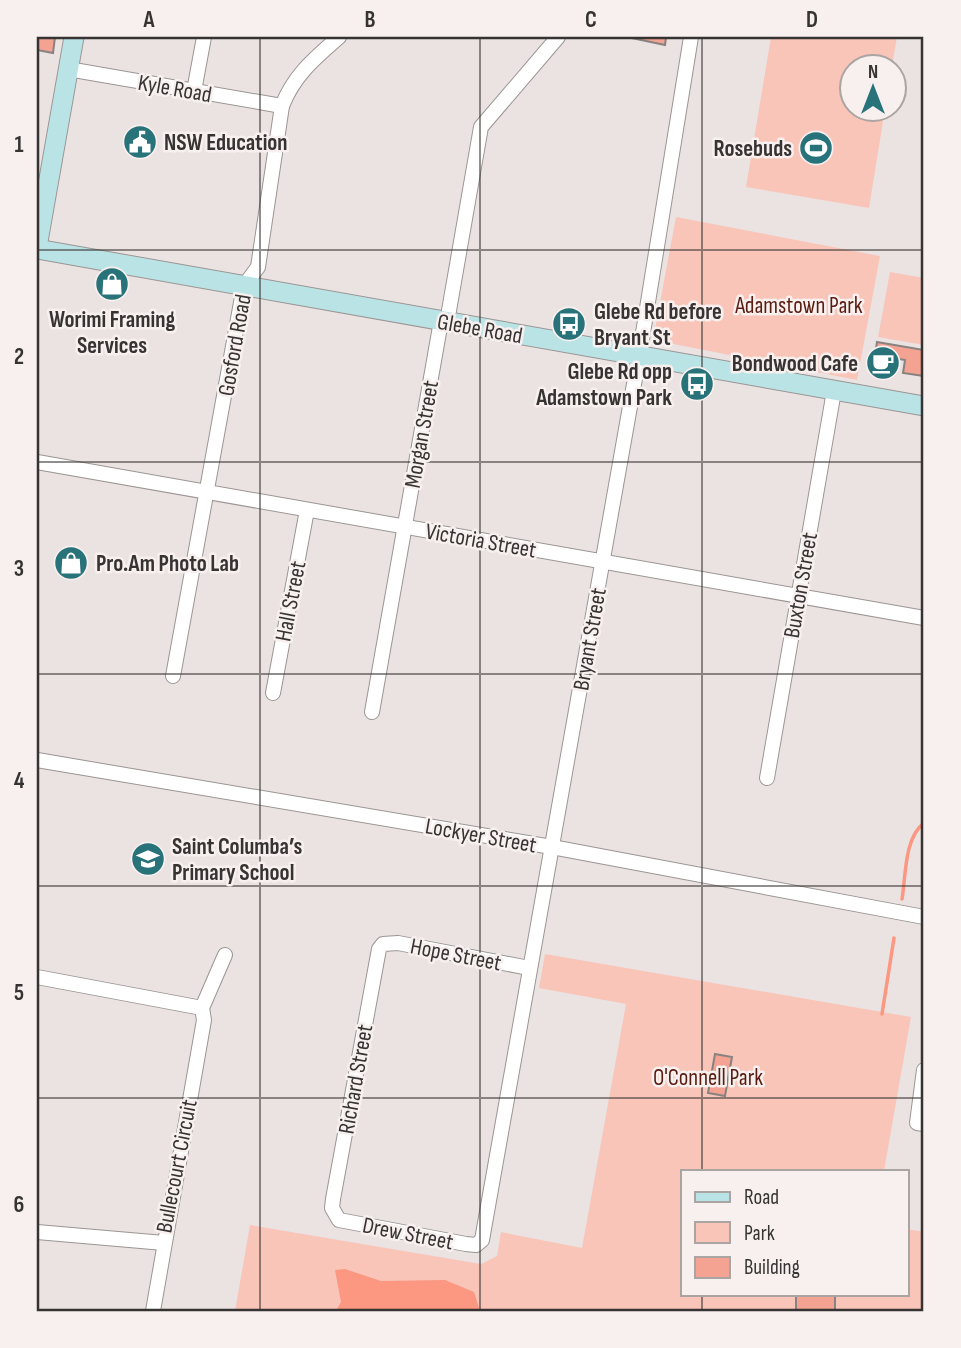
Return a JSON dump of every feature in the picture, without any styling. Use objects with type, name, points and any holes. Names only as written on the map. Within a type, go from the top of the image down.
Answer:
[{"type":"main road","points":[[37,248],[74,37]]},
{"type":"main road","name":"Glebe Road","points":[[37,248],[924,407]]},
{"type":"street","points":[[194,91],[204,37]]},
{"type":"street","name":"Gosford Road","points":[[173,676],[244,286],[258,267],[282,106],[290,85],[300,72],[339,37]]},
{"type":"street","name":"Morgan Street","points":[[372,712],[481,127],[558,37]]},
{"type":"street","name":"Bryant Street","points":[[482,1240],[639,356],[691,37]]},
{"type":"street","name":"Kyle Road","points":[[68,69],[282,106]]},
{"type":"street","name":"Buxton Street","points":[[767,778],[834,391]]},
{"type":"street","name":"Victoria Street","points":[[37,462],[924,618]]},
{"type":"street","name":"Hall Street","points":[[273,693],[307,509]]},
{"type":"street","name":"Lockyer Street","points":[[37,760],[552,847],[924,917]]},
{"type":"street","name":"Hope Street","points":[[383,944],[398,943],[529,968]]},
{"type":"street","name":"Richard Street","points":[[335,1215],[333,1199],[374,969],[383,944]]},
{"type":"street","name":"Bullecourt Circuit","points":[[37,1232],[164,1242],[204,1020],[202,1008],[225,955]]},
{"type":"street","points":[[37,977],[202,1008]]},
{"type":"street","points":[[921,1123],[924,1070]]},
{"type":"street","name":"Drew Street","points":[[335,1215],[345,1222],[466,1244],[476,1245],[482,1240]]},
{"type":"street","points":[[153,1311],[164,1242]]},
{"type":"green space","name":"Rosebuds","points":[[771,37],[897,37],[894,52],[838,52],[838,122],[883,122],[869,208],[746,187]]},
{"type":"green space","name":"Adamstown Park","points":[[676,217],[880,256],[857,380],[653,340]]},
{"type":"green space","points":[[890,272],[924,278],[924,345],[878,337]]},
{"type":"green space","name":"O'Connell Park","points":[[545,954],[911,1017],[884,1170],[681,1170],[681,1296],[908,1296],[908,1229],[924,1232],[924,1311],[235,1311],[250,1225],[481,1264],[497,1256],[501,1232],[582,1248],[626,1004],[539,988]]},
{"type":"shaded area","points":[[345,1269],[381,1281],[445,1280],[474,1292],[480,1311],[336,1311],[341,1302],[335,1270]]},
{"type":"building","points":[[37,37],[55,37],[53,53],[37,50]]},
{"type":"building","points":[[627,37],[666,37],[665,45]]},
{"type":"building","points":[[877,342],[924,350],[924,376],[903,373],[905,360],[875,355]]},
{"type":"building","points":[[715,1054],[732,1057],[725,1096],[708,1093]]},
{"type":"building","points":[[796,1296],[835,1296],[835,1311],[796,1311]]},
{"type":"waterway","points":[[902,899],[909,848],[917,830],[924,823]]},
{"type":"waterway","points":[[882,1014],[894,938]]},
{"type":"place","name":"NSW Education","points":[[140,142]]},
{"type":"place","name":"Rosebuds","points":[[816,148]]},
{"type":"place","name":"Worimi Framing Services","points":[[112,284]]},
{"type":"place","name":"Glebe Rd before Bryant St","points":[[569,324]]},
{"type":"place","name":"Bondwood Cafe","points":[[883,363]]},
{"type":"place","name":"Glebe Rd opp Adamstown Park","points":[[697,384]]},
{"type":"place","name":"Pro.Am Photo Lab","points":[[71,563]]},
{"type":"place","name":"Saint Columba’s Primary School","points":[[148,859]]}]
